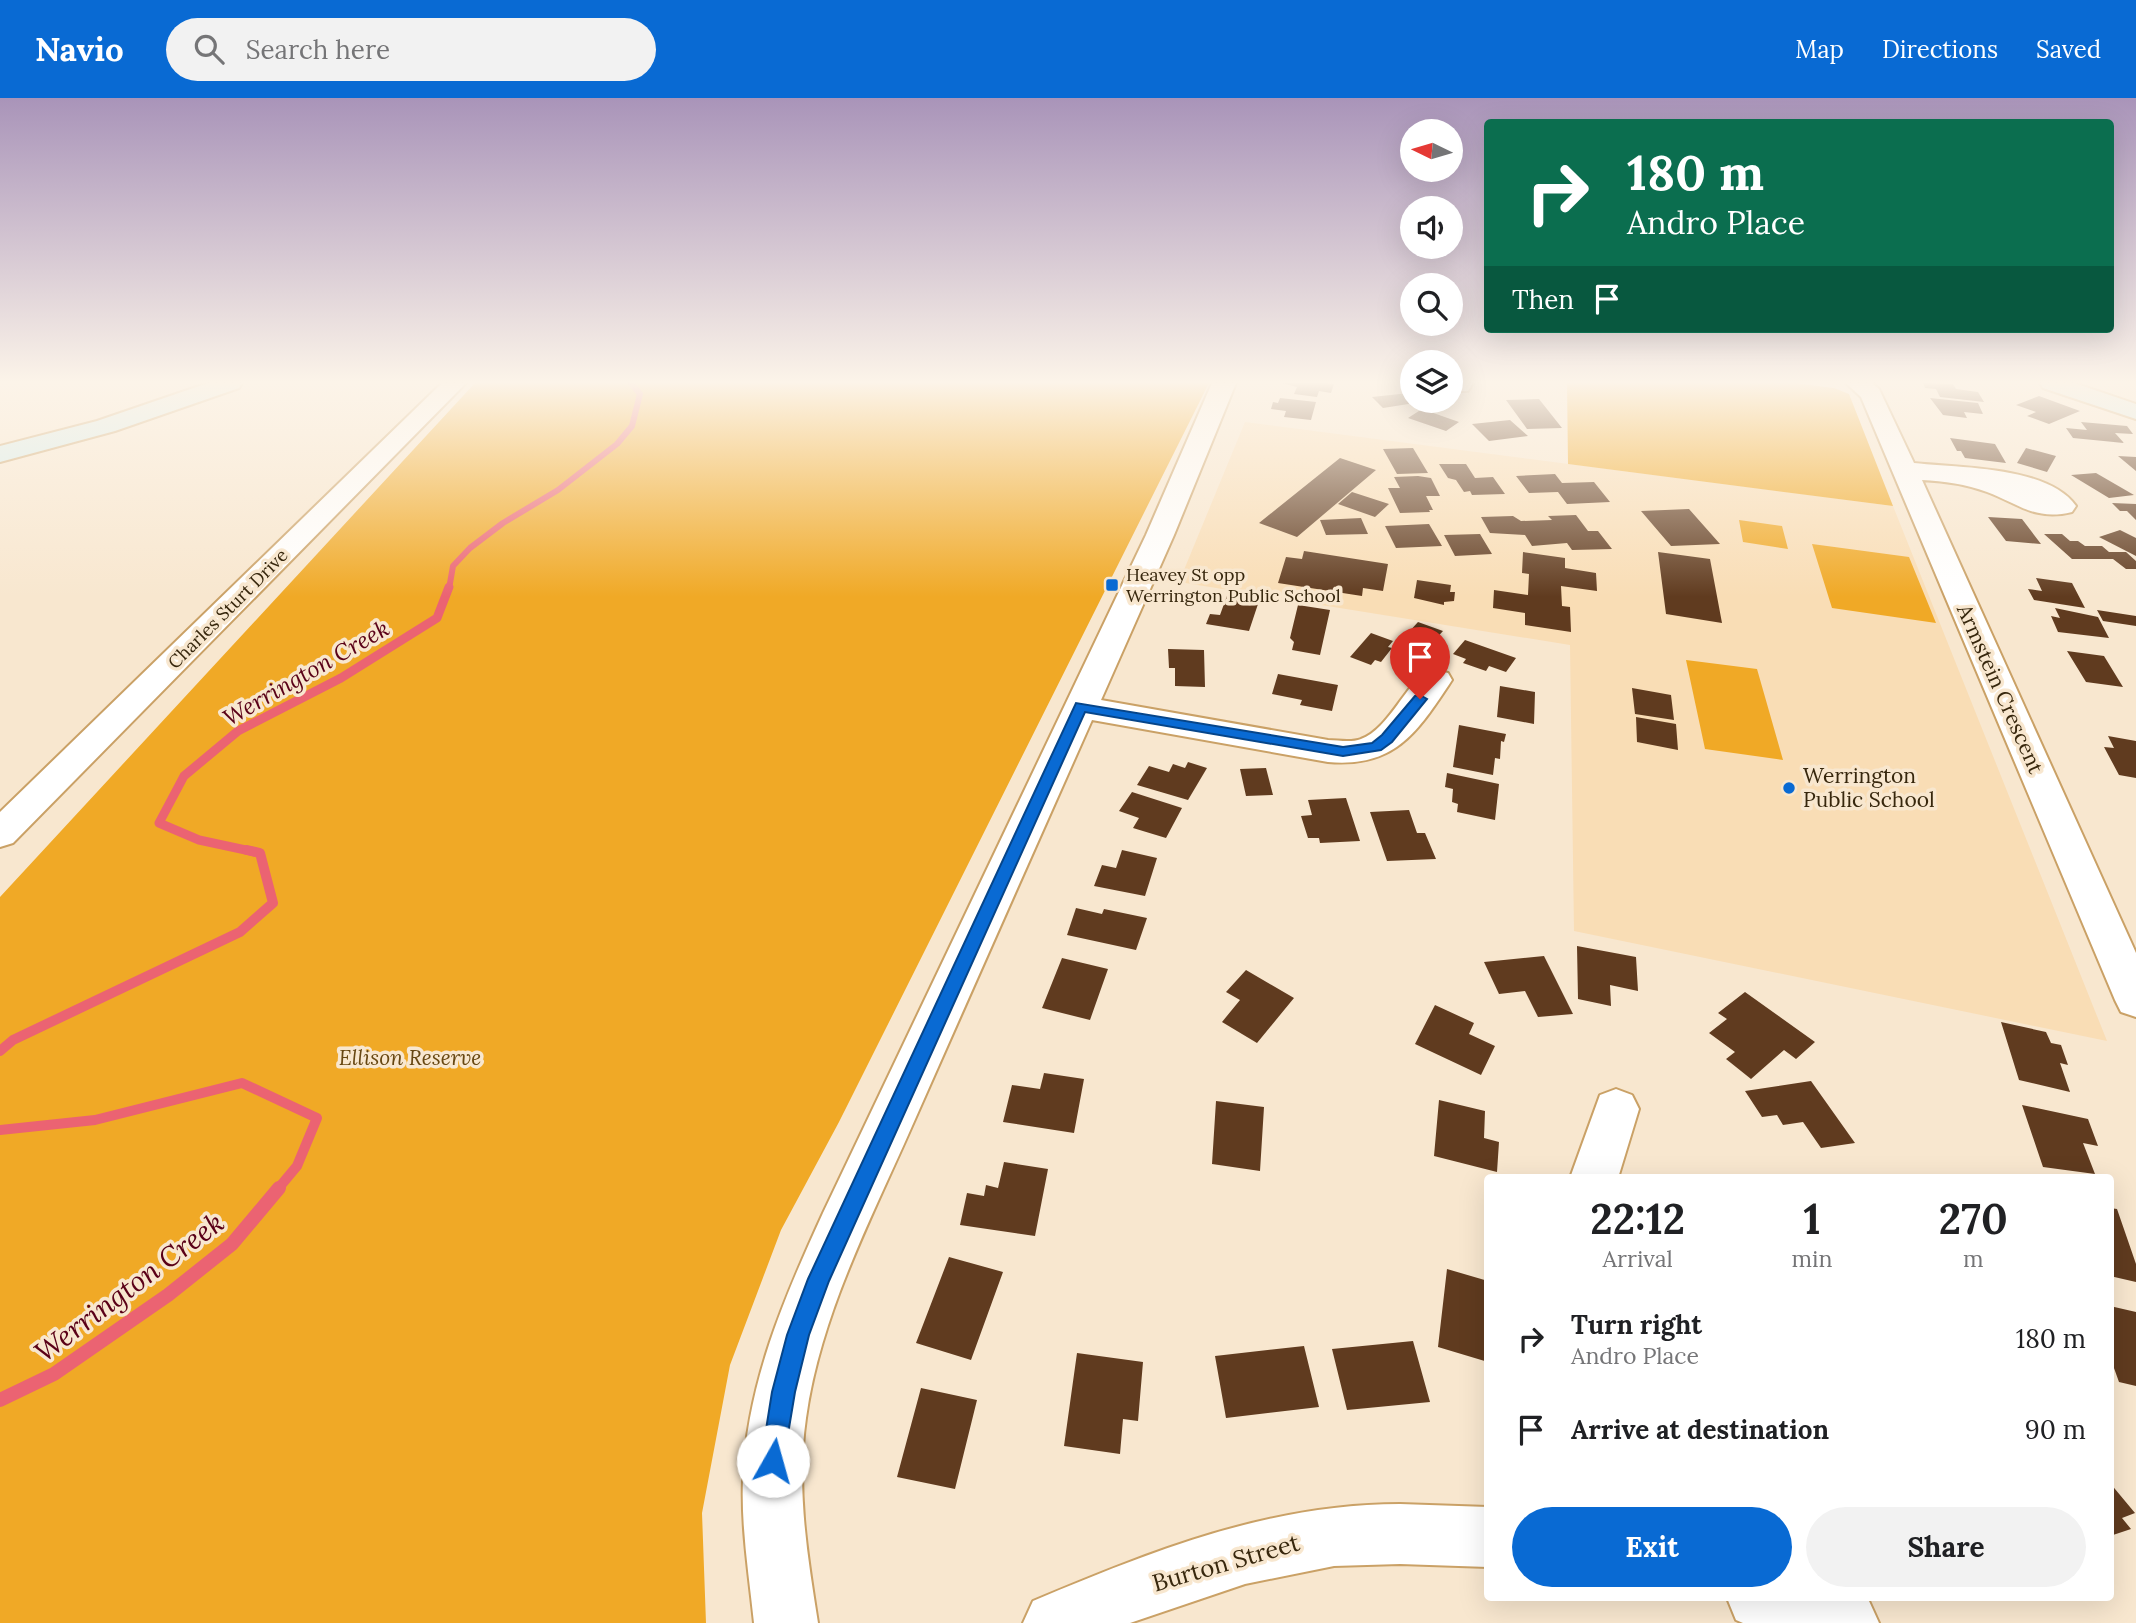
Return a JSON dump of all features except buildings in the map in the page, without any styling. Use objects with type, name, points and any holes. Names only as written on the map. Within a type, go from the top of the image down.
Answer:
[{"type":"street","name":"Charles Sturt Drive","points":[[0,834],[383,454]]},
{"type":"street","points":[[786,1623],[774,1527],[772,1479],[774,1444],[783,1392],[798,1335],[841,1230],[1196,454]]},
{"type":"street","name":"Armstein Crescent","points":[[1897,454],[2136,1000]]},
{"type":"street","points":[[1904,470],[1965,477]]},
{"type":"street","points":[[1081,706],[1328,751],[1357,751],[1376,747],[1387,739],[1436,680]]},
{"type":"street","points":[[1595,1174],[1616,1109]]},
{"type":"street","name":"Burton Street","points":[[1055,1623],[1168,1575],[1241,1554],[1314,1539],[1398,1534],[1484,1537]]},
{"type":"street","points":[[1769,1601],[1847,1623]]},
{"type":"shaded area","name":"Werrington Public School","points":[[1232,454],[1493,454],[1893,506],[2107,1041],[1574,931],[1570,645],[1179,582]]},
{"type":"green space","name":"Ellison Reserve","points":[[409,454],[1173,454],[839,1122],[781,1230],[730,1365],[702,1513],[706,1623],[0,1623],[0,897]]},
{"type":"green space","points":[[1568,454],[1873,454],[1893,506],[1568,464]]},
{"type":"green space","points":[[1739,520],[1782,526],[1788,549],[1743,542]]},
{"type":"green space","points":[[1812,544],[1909,557],[1936,623],[1832,608]]},
{"type":"green space","points":[[1686,660],[1757,669],[1783,760],[1705,749]]},
{"type":"waterway","name":"Werrington Creek","points":[[449,589],[453,566],[470,548],[503,523],[558,490],[604,454]]},
{"type":"waterway","name":"Werrington Creek","points":[[255,852],[199,840],[159,823],[184,776],[238,731],[341,678],[437,618],[449,587]]},
{"type":"waterway","name":"Werrington Creek","points":[[0,1051],[13,1040],[240,932],[273,903],[260,853],[247,850]]},
{"type":"waterway","name":"Werrington Creek","points":[[0,1130],[95,1120],[242,1083],[317,1118],[297,1166],[277,1190]]},
{"type":"waterway","name":"Werrington Creek","points":[[0,1400],[54,1374],[168,1295],[232,1244],[279,1188]]},
{"type":"place","name":"Heavey St opp Werrington Public School","points":[[1112,585]]},
{"type":"place","name":"Werrington Public School","points":[[1789,788]]},
{"type":"route","points":[[773,1461],[783,1392],[798,1335],[819,1279],[1081,706],[1343,752],[1376,747],[1387,739],[1420,699]]}]
